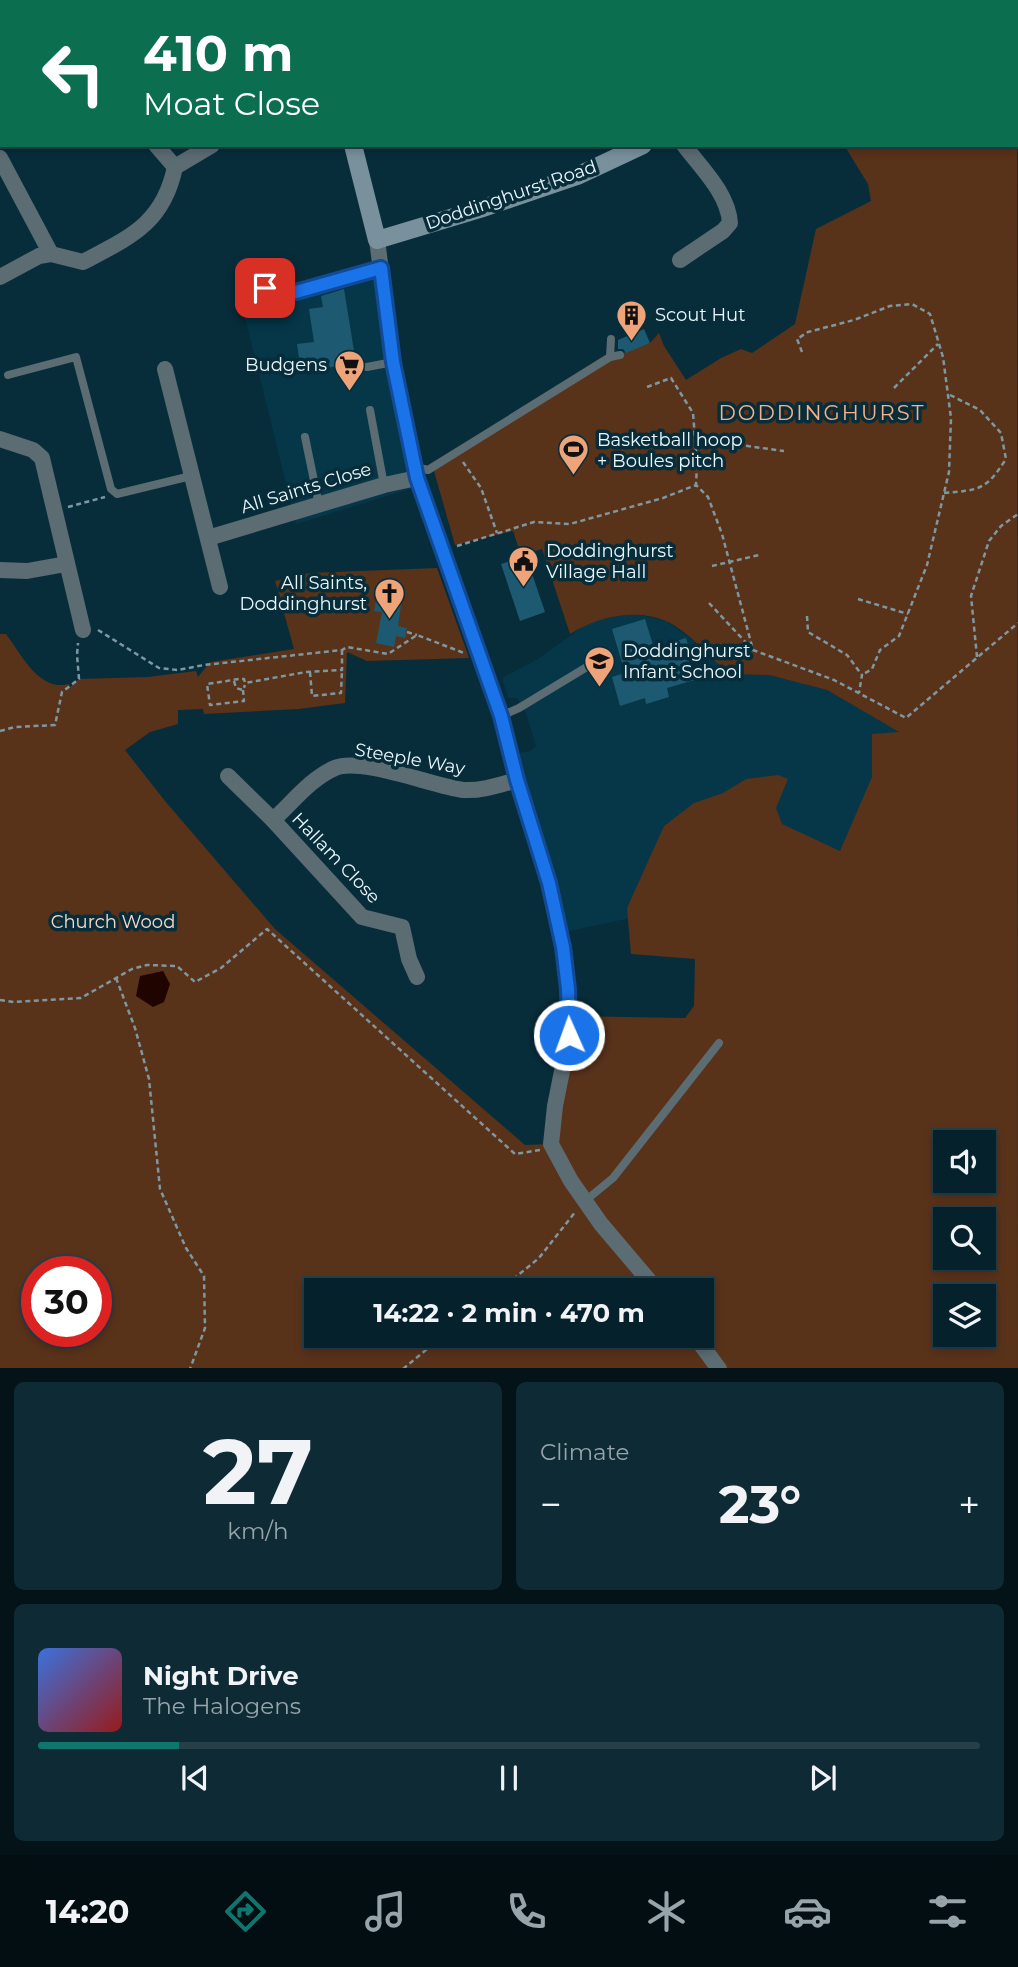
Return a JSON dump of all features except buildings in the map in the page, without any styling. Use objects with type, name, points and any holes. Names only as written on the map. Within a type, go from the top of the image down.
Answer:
[{"type":"street","points":[[158,147],[175,167]]},
{"type":"street","points":[[0,277],[39,256],[51,254],[82,262],[126,239],[152,220],[171,185],[175,167],[209,147]]},
{"type":"street","points":[[354,147],[377,240],[393,362],[416,473],[501,716],[517,780],[549,883],[563,947],[568,989],[569,1035],[555,1106],[551,1144],[585,1201],[647,1278]]},
{"type":"street","name":"Doddinghurst Road","points":[[377,240],[576,176],[639,147]]},
{"type":"street","points":[[680,260],[723,232],[730,223],[723,197],[686,147]]},
{"type":"street","points":[[0,158],[51,254]]},
{"type":"street","points":[[265,288],[296,292],[381,268]]},
{"type":"street","points":[[165,369],[220,587]]},
{"type":"street","points":[[0,439],[33,450],[42,458],[82,624]]},
{"type":"street","name":"All Saints Close","points":[[208,538],[416,473]]},
{"type":"street","points":[[0,570],[27,571],[66,564]]},
{"type":"street","name":"Steeple Way","points":[[273,820],[319,777],[338,766],[361,766],[463,789],[480,790],[517,780]]},
{"type":"street","name":"Hallam Close","points":[[228,776],[273,820],[362,917],[402,927],[409,959],[417,977]]},
{"type":"street","points":[[704,1348],[719,1368]]},
{"type":"lane","points":[[610,358],[611,339]]},
{"type":"lane","points":[[416,473],[450,458],[610,358],[620,355]]},
{"type":"lane","points":[[8,375],[76,357],[111,489],[117,494],[191,475]]},
{"type":"lane","points":[[367,367],[393,362]]},
{"type":"lane","points":[[370,410],[384,485]]},
{"type":"lane","points":[[305,437],[319,505]]},
{"type":"lane","points":[[501,716],[605,656]]},
{"type":"lane","points":[[585,1201],[613,1178],[719,1043]]},
{"type":"path","points":[[802,352],[797,339],[808,332],[854,320],[890,306],[912,304],[930,314],[939,344],[951,418],[949,472],[927,565],[899,636],[880,650],[872,669],[862,675]]},
{"type":"path","points":[[894,388],[939,344]]},
{"type":"path","points":[[646,387],[671,377],[693,413],[696,485],[708,497],[753,650]]},
{"type":"path","points":[[944,493],[979,489],[993,478],[1006,459],[1002,433],[980,410],[948,394]]},
{"type":"path","points":[[670,438],[785,451]]},
{"type":"path","points":[[450,458],[465,463],[481,488],[497,533]]},
{"type":"path","points":[[444,550],[534,522],[570,524],[663,498],[696,485]]},
{"type":"path","points":[[54,511],[117,494]]},
{"type":"path","points":[[978,657],[971,596],[989,541],[1002,526],[1018,514]]},
{"type":"path","points":[[712,566],[759,555]]},
{"type":"path","points":[[858,599],[908,614]]},
{"type":"path","points":[[709,603],[753,650],[834,680],[906,718],[1018,623]]},
{"type":"path","points":[[807,616],[808,632],[847,655],[862,675],[859,693]]},
{"type":"path","points":[[0,731],[15,727],[55,725],[62,692],[79,679],[76,655],[82,624],[159,668],[178,670],[204,664],[342,650],[347,647],[388,654],[417,635]]},
{"type":"path","points":[[407,632],[482,659]]},
{"type":"path","points":[[310,672],[312,695],[341,693],[342,650]]},
{"type":"path","points":[[245,683],[310,672],[342,670]]},
{"type":"path","points":[[244,679],[245,683],[244,701],[209,705],[207,684],[244,679]]},
{"type":"path","points":[[234,681],[236,688],[243,690]]},
{"type":"path","points":[[0,1000],[14,1002],[81,999],[132,969],[147,965],[177,966],[195,982],[221,968],[267,929],[515,1154],[554,1150]]},
{"type":"path","points":[[116,978],[135,1028],[149,1079],[160,1189],[186,1248],[204,1276],[205,1328],[190,1368]]},
{"type":"path","points":[[515,1278],[539,1258],[585,1201]]},
{"type":"path","points":[[403,1368],[428,1348]]},
{"type":"shaded area","points":[[383,272],[418,484],[410,489],[296,524],[243,309]]},
{"type":"shaded area","points":[[631,613],[666,621],[694,641],[729,674],[769,675],[827,690],[901,733],[851,857],[626,919],[560,933],[510,755],[530,751],[536,746],[526,713],[517,698],[508,698],[502,678],[538,659],[588,623]]},
{"type":"shaded area","points":[[163,971],[170,984],[164,1002],[153,1007],[136,996],[140,976]]},
{"type":"green space","name":"Church Wood","points":[[845,147],[1017,147],[1018,1368],[0,1368],[0,634],[6,634],[32,670],[49,683],[58,685],[69,684],[70,687],[79,679],[148,677],[196,671],[198,677],[210,662],[294,649],[275,581],[309,573],[437,568],[469,658],[367,661],[347,652],[345,703],[299,709],[204,714],[203,709],[178,710],[178,724],[150,732],[125,750],[275,929],[525,1145],[551,1144],[568,1016],[685,1018],[694,1006],[695,959],[631,954],[627,908],[664,826],[694,803],[723,793],[746,779],[778,775],[788,779],[776,808],[782,824],[840,851],[872,777],[872,734],[899,732],[827,690],[769,675],[729,674],[683,631],[654,617],[616,616],[592,623],[570,634],[542,549],[521,555],[513,531],[455,545],[434,471],[610,358],[650,343],[659,333],[664,346],[686,380],[741,349],[752,353],[795,324],[816,229],[871,201],[868,184]]},
{"type":"place","name":"Scout Hut","points":[[632,342]]},
{"type":"place","name":"Budgens","points":[[350,392]]},
{"type":"place","name":"Basketball hoop + Boules pitch","points":[[574,477]]},
{"type":"place","name":"Doddinghurst Village Hall","points":[[523,588]]},
{"type":"place","name":"All Saints, Doddinghurst","points":[[390,620]]},
{"type":"place","name":"Doddinghurst Infant School","points":[[600,688]]},
{"type":"district","name":"DODDINGHURST","points":[[822,412]]},
{"type":"route","points":[[265,288],[296,292],[381,268],[393,362],[417,478],[501,716],[517,780],[549,883],[563,947],[568,989],[569,1035]]}]
